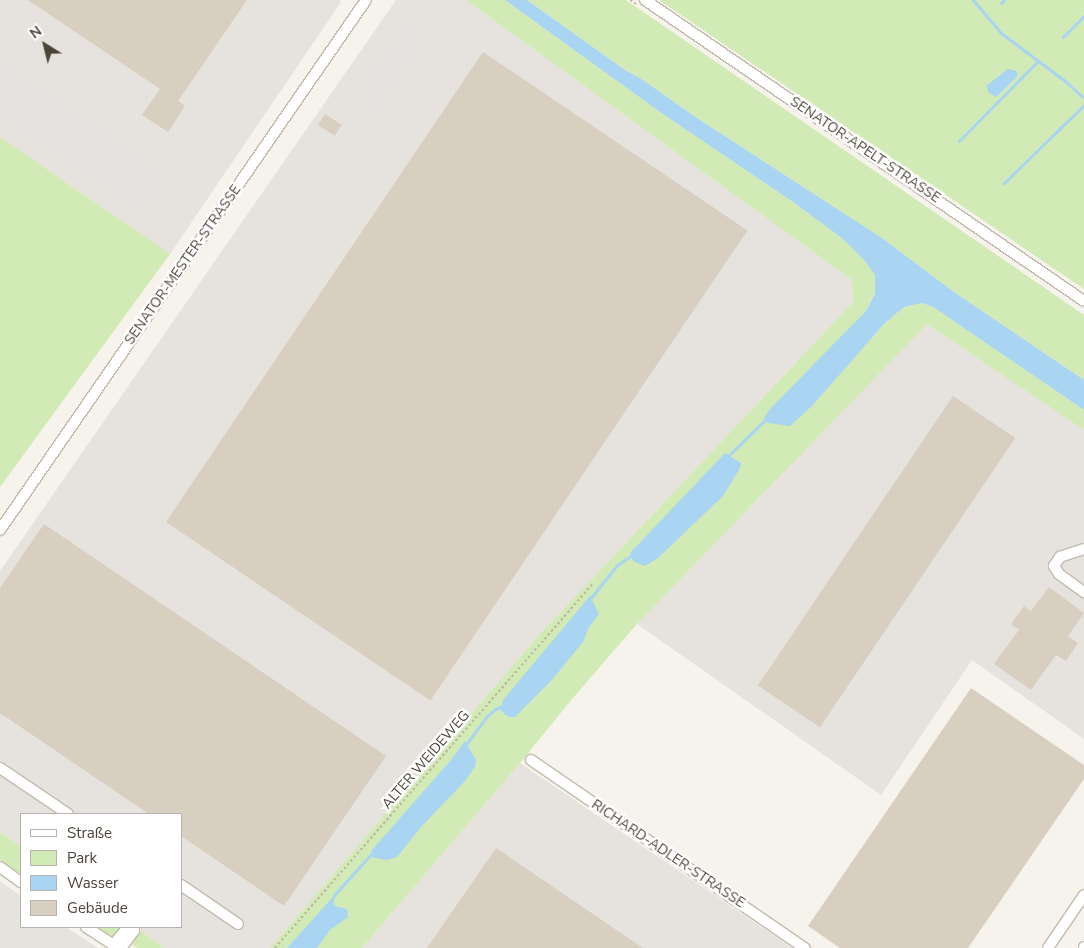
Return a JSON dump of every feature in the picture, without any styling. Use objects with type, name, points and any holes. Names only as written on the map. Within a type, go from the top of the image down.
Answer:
[{"type":"street","name":"SENATOR-MESTER-STRASSE","points":[[0,530],[366,0]]},
{"type":"street","name":"SENATOR-APELT-STRASSE","points":[[646,0],[1084,301]]},
{"type":"street","points":[[1084,549],[1060,557],[1054,566],[1059,574],[1084,592]]},
{"type":"street","name":"RICHARD-ADLER-STRASSE","points":[[530,760],[805,948]]},
{"type":"street","points":[[0,768],[67,813]]},
{"type":"street","points":[[0,867],[20,881]]},
{"type":"street","points":[[182,885],[238,924]]},
{"type":"street","points":[[1052,946],[1084,895]]},
{"type":"street","points":[[88,928],[117,947]]},
{"type":"street","points":[[117,947],[127,928]]},
{"type":"street","points":[[117,947],[134,931],[134,928]]},
{"type":"path","name":"ALTER WEIDEWEG","points":[[275,948],[592,584]]},
{"type":"shaded area","points":[[0,0],[339,0],[341,2],[170,254],[0,137]]},
{"type":"shaded area","points":[[396,0],[466,0],[852,280],[853,302],[539,635],[270,948],[165,948],[136,928],[182,928],[182,813],[20,813],[20,846],[0,832],[0,571]]},
{"type":"shaded area","points":[[410,21],[415,54],[372,119],[364,87]]},
{"type":"shaded area","points":[[0,62],[165,175],[142,211],[0,115]]},
{"type":"shaded area","points":[[927,323],[1084,430],[1084,739],[972,660],[881,795],[637,624]]},
{"type":"shaded area","points":[[520,763],[792,948],[362,948]]},
{"type":"shaded area","points":[[0,881],[20,895],[20,928],[68,928],[98,948],[0,948]]},
{"type":"green space","points":[[466,0],[505,0],[660,112],[793,202],[843,239],[864,260],[875,275],[875,292],[866,311],[784,397],[844,368],[884,324],[904,307],[922,303],[933,307],[1084,410],[1084,430],[927,324],[637,624],[362,948],[270,948],[539,635],[853,302],[852,280]]},
{"type":"green space","points":[[527,0],[626,0],[1084,315],[1084,380],[954,292],[882,238],[625,70]]},
{"type":"green space","points":[[659,0],[1084,0],[1084,289]]},
{"type":"green space","points":[[0,137],[170,254],[0,487]]},
{"type":"green space","points":[[0,832],[20,846],[20,873],[0,860]]},
{"type":"green space","points":[[99,928],[136,928],[165,948],[137,948],[130,943],[123,944]]},
{"type":"water","points":[[505,0],[527,0],[625,70],[882,238],[954,292],[1084,380],[1084,410],[933,307],[922,303],[904,307],[884,324],[812,406],[790,426],[768,423],[764,418],[770,409],[866,311],[875,293],[875,275],[864,260],[843,239],[793,202],[660,112]]},
{"type":"water","points":[[1008,69],[1017,71],[1017,77],[996,97],[989,93],[986,86]]},
{"type":"water","points":[[725,453],[741,463],[740,468],[723,496],[658,558],[645,566],[633,561],[630,553]]},
{"type":"water","points":[[590,596],[599,614],[589,627],[583,642],[551,681],[515,717],[509,717],[501,711],[503,700]]},
{"type":"water","points":[[465,741],[476,760],[475,767],[465,781],[421,827],[397,857],[387,860],[371,857],[372,850],[451,760]]},
{"type":"water","points":[[332,898],[335,906],[347,909],[348,917],[330,930],[317,948],[287,948]]},
{"type":"building","points":[[28,0],[247,0],[178,101],[185,106],[168,132],[142,115],[160,89]]},
{"type":"building","points":[[483,52],[747,230],[430,700],[166,522]]},
{"type":"building","points":[[325,114],[342,125],[335,136],[318,125]]},
{"type":"building","points":[[953,396],[1015,438],[820,727],[758,685]]},
{"type":"building","points":[[44,524],[386,756],[284,906],[182,837],[182,813],[148,813],[0,713],[0,588]]},
{"type":"building","points":[[1049,587],[1084,613],[1068,636],[1078,643],[1066,661],[1056,655],[1031,690],[994,664],[1019,630],[1011,624],[1024,606],[1031,611]]},
{"type":"building","points":[[971,688],[1084,765],[1084,779],[968,948],[840,948],[808,926]]},
{"type":"building","points":[[496,848],[643,948],[427,948]]},
{"type":"waterway","points":[[973,0],[1001,33],[1065,81],[1084,98]]},
{"type":"waterway","points":[[1001,3],[1004,0]]},
{"type":"waterway","points":[[1063,37],[1084,16]]},
{"type":"waterway","points":[[959,141],[1037,62]]},
{"type":"waterway","points":[[1004,183],[1084,105]]},
{"type":"waterway","points":[[727,457],[767,418]]},
{"type":"waterway","points":[[590,599],[617,565],[634,554]]},
{"type":"waterway","points":[[465,746],[487,716],[495,709],[503,706]]},
{"type":"waterway","points":[[331,901],[335,894],[374,851]]}]
